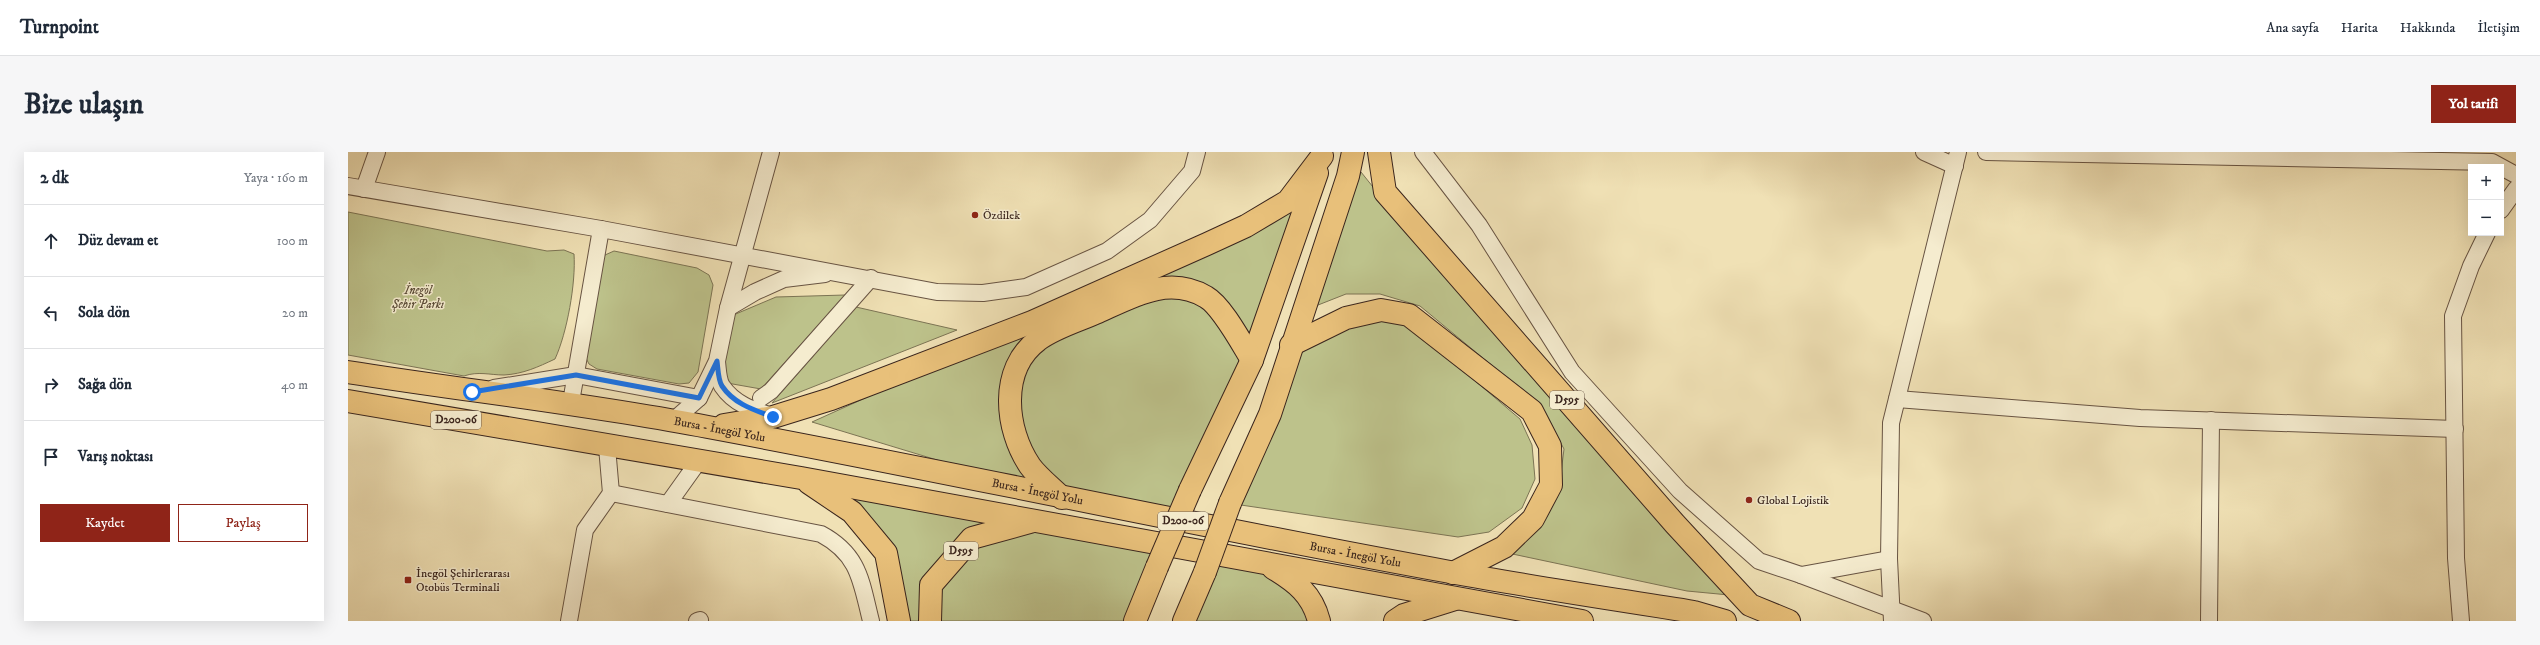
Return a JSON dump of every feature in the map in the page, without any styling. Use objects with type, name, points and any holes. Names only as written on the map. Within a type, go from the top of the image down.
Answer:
[{"type":"highway","points":[[1184,621],[1230,503],[1270,414],[1291,345],[1348,176],[1353,152]]},
{"type":"highway","name":"D595","points":[[1379,152],[1385,192],[1675,524],[1750,605],[1789,621]]},
{"type":"highway","points":[[1135,621],[1190,490],[1252,360],[1322,154]]},
{"type":"highway","points":[[710,427],[773,417],[831,399],[1032,322],[1246,226],[1288,201],[1322,154]]},
{"type":"highway","points":[[1062,498],[1030,466],[1012,430],[1009,397],[1017,362],[1038,340],[1146,290],[1177,287],[1207,297],[1231,324],[1252,360]]},
{"type":"highway","points":[[1291,345],[1346,318],[1381,310],[1409,315],[1532,411],[1550,446],[1551,486],[1533,519],[1504,547],[1453,573]]},
{"type":"highway","name":"Bursa - İnegöl Yolu","points":[[348,372],[472,392],[571,402],[674,420],[1062,498],[1453,573],[1694,612],[1725,621]]},
{"type":"highway","name":"Bursa - İnegöl Yolu","points":[[348,402],[607,447],[801,478],[1582,621]]},
{"type":"highway","points":[[801,478],[852,512],[886,554],[899,621]]},
{"type":"highway","name":"D595","points":[[930,621],[931,585],[972,538],[1035,521]]},
{"type":"highway","points":[[1267,564],[1295,582],[1315,605],[1319,621]]},
{"type":"highway","points":[[1395,621],[1404,615],[1458,598]]},
{"type":"street","points":[[364,189],[377,152]]},
{"type":"street","points":[[674,420],[699,398],[717,361],[728,308],[771,152]]},
{"type":"street","points":[[348,186],[601,229],[840,272],[937,292],[984,293],[1026,287],[1107,251],[1150,220],[1192,171],[1197,152]]},
{"type":"street","points":[[1423,152],[1478,225],[1572,372],[1686,496],[1759,561],[1801,575],[1891,615],[1923,621]]},
{"type":"street","points":[[1891,615],[1889,559],[1891,423],[1957,159],[1924,152]]},
{"type":"street","points":[[1986,152],[2492,162],[2516,175]]},
{"type":"street","points":[[2504,206],[2516,189]]},
{"type":"street","points":[[571,402],[601,229]]},
{"type":"street","points":[[2461,621],[2456,558],[2453,316],[2471,266],[2486,236]]},
{"type":"street","points":[[728,308],[755,292],[784,279],[840,272]]},
{"type":"street","points":[[761,398],[770,391],[871,278]]},
{"type":"street","points":[[717,361],[721,385],[731,396],[745,407],[773,417]]},
{"type":"street","points":[[472,392],[576,375],[699,398]]},
{"type":"street","points":[[1897,399],[2140,418],[2455,429]]},
{"type":"street","points":[[2209,621],[2211,420]]},
{"type":"street","points":[[569,621],[585,530],[611,492],[607,447]]},
{"type":"street","points":[[668,504],[698,462]]},
{"type":"street","points":[[611,492],[668,504],[740,512],[821,534],[842,548],[857,568],[871,621]]},
{"type":"street","points":[[1801,575],[1889,559]]},
{"type":"green space","points":[[1322,156],[1179,518],[1062,498],[812,422],[1246,226]]},
{"type":"green space","points":[[1361,172],[1429,257],[1729,595],[1687,591],[1503,552],[1559,489],[1564,449],[1541,406],[1420,306],[1380,294],[1346,294],[1313,307]]},
{"type":"green space","name":"İnegöl Şehir Parkı","points":[[348,212],[547,251],[564,250],[574,254],[574,279],[570,308],[555,359],[524,372],[504,375],[474,374],[464,376],[348,355]]},
{"type":"green space","points":[[614,251],[697,268],[709,275],[713,285],[698,372],[689,383],[679,384],[597,369],[589,364],[585,356],[599,265],[605,255]]},
{"type":"green space","points":[[845,295],[761,389],[727,383],[721,363],[731,316],[776,297]]},
{"type":"green space","points":[[856,307],[957,330],[772,403]]},
{"type":"green space","points":[[1379,319],[1407,323],[1520,419],[1532,445],[1535,479],[1522,508],[1489,532],[1458,537],[1234,504],[1298,353],[1346,328]]},
{"type":"green space","points":[[801,478],[1168,543],[1135,621],[899,621],[886,553]]},
{"type":"green space","points":[[1212,552],[1267,564],[1319,621],[1184,621]]},
{"type":"place","name":"Özdilek","points":[[975,215]]},
{"type":"place","name":"Global Lojistik","points":[[1749,500]]},
{"type":"place","name":"İnegöl Şehirlerarası Otobüs Terminali","points":[[408,580]]},
{"type":"route","points":[[472,392],[576,375],[699,398],[709,382],[717,361],[721,385],[731,396],[745,407],[773,417]]}]
